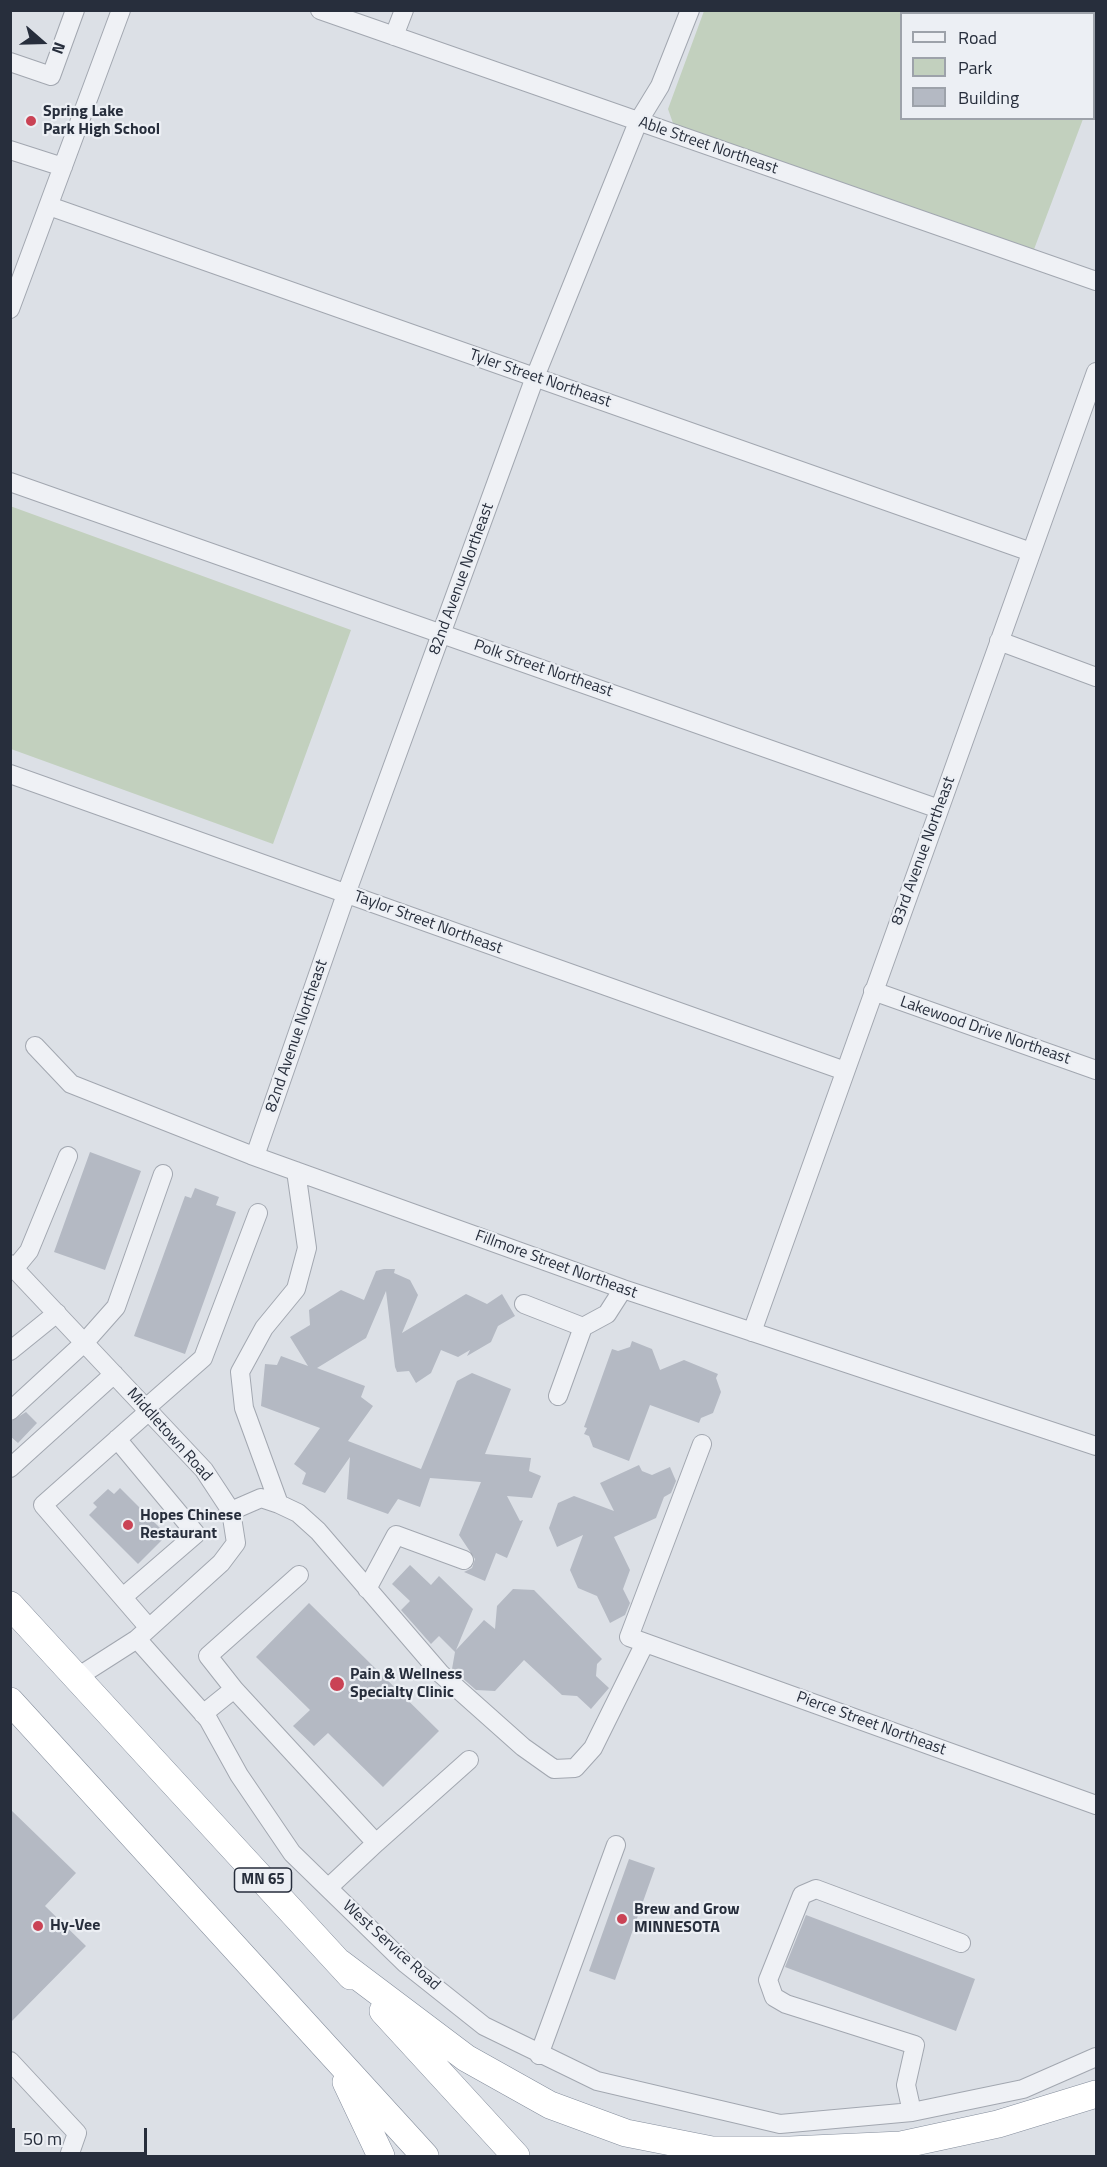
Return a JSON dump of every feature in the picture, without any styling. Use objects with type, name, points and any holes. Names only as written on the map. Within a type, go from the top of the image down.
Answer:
[{"type":"highway","name":"MN 65","points":[[10,1605],[516,2157]]},
{"type":"highway","points":[[10,1701],[425,2157]]},
{"type":"highway","points":[[340,1963],[466,2058],[550,2105],[626,2133],[712,2150],[901,2145],[998,2124],[1096,2094]]},
{"type":"highway","points":[[332,2054],[381,2157]]},
{"type":"street","points":[[10,62],[51,76],[75,10]]},
{"type":"street","points":[[10,309],[121,10]]},
{"type":"street","name":"Able Street Northeast","points":[[320,10],[1096,281]]},
{"type":"street","points":[[394,36],[404,10]]},
{"type":"street","name":"82nd Avenue Northeast","points":[[255,1156],[346,894],[535,377],[638,122],[660,86],[690,10]]},
{"type":"street","points":[[10,150],[63,167]]},
{"type":"street","name":"Tyler Street Northeast","points":[[49,206],[1031,552]]},
{"type":"street","name":"83rd Avenue Northeast","points":[[752,1332],[1096,372]]},
{"type":"street","name":"Polk Street Northeast","points":[[10,482],[939,809]]},
{"type":"street","points":[[999,641],[1096,677]]},
{"type":"street","name":"Taylor Street Northeast","points":[[10,774],[845,1071]]},
{"type":"street","name":"Lakewood Drive Northeast","points":[[873,992],[1096,1070]]},
{"type":"street","name":"Fillmore Street Northeast","points":[[35,1046],[71,1084],[255,1156],[623,1289],[1096,1446]]},
{"type":"street","points":[[13,1266],[29,1251],[68,1156]]},
{"type":"street","points":[[279,1504],[244,1408],[240,1372],[264,1328],[296,1289],[307,1248],[296,1171]]},
{"type":"street","points":[[10,1411],[84,1342],[116,1307],[163,1174]]},
{"type":"street","points":[[123,1597],[196,1534],[117,1439],[203,1358],[258,1213]]},
{"type":"street","name":"Middletown Road","points":[[13,1266],[204,1470],[231,1510],[236,1543],[221,1563],[143,1633],[76,1678]]},
{"type":"street","points":[[558,1396],[583,1327],[607,1314],[623,1289]]},
{"type":"street","points":[[524,1304],[583,1327]]},
{"type":"street","points":[[10,1351],[57,1313]]},
{"type":"street","points":[[10,1468],[114,1374]]},
{"type":"street","name":"West Service Road","points":[[117,1439],[43,1505],[123,1597],[143,1633],[203,1714],[239,1775],[292,1853],[406,1964],[484,2026],[539,2055],[597,2081],[780,2124],[912,2112],[1023,2089],[1096,2057]]},
{"type":"street","points":[[231,1510],[261,1498],[298,1513],[318,1531],[441,1674],[523,1747],[554,1769],[574,1768],[593,1748],[645,1643],[629,1637],[702,1444]]},
{"type":"street","points":[[367,1589],[396,1536],[464,1560]]},
{"type":"street","points":[[299,1575],[208,1656],[234,1689],[376,1843]]},
{"type":"street","name":"Pierce Street Northeast","points":[[645,1643],[1096,1805]]},
{"type":"street","points":[[203,1714],[234,1689]]},
{"type":"street","points":[[328,1888],[469,1760]]},
{"type":"street","points":[[539,2055],[616,1845]]},
{"type":"street","points":[[912,2112],[906,2085],[915,2045],[786,2004],[774,1997],[768,1980],[802,1895],[816,1888],[961,1943]]},
{"type":"street","points":[[10,2061],[77,2133],[69,2157]]},
{"type":"green space","points":[[704,11],[1096,11],[1095,86],[1095,12],[900,12],[900,120],[1083,120],[1033,252],[674,126],[668,109]]},
{"type":"green space","points":[[10,506],[351,630],[273,844],[11,749]]},
{"type":"building","points":[[90,1152],[141,1171],[105,1270],[54,1252]]},
{"type":"building","points":[[195,1188],[219,1197],[216,1205],[236,1212],[185,1354],[134,1336],[185,1196],[191,1198]]},
{"type":"building","points":[[395,1269],[394,1273],[410,1280],[418,1295],[402,1333],[466,1294],[487,1304],[502,1294],[515,1316],[498,1326],[491,1342],[467,1356],[470,1350],[458,1357],[441,1350],[431,1373],[416,1383],[409,1371],[397,1372],[395,1367],[386,1291],[366,1338],[317,1368],[365,1386],[361,1397],[373,1406],[348,1441],[421,1469],[457,1381],[472,1373],[511,1389],[485,1454],[531,1458],[529,1471],[541,1476],[532,1498],[507,1496],[520,1521],[523,1520],[507,1558],[496,1553],[485,1581],[464,1572],[472,1568],[475,1559],[459,1535],[481,1482],[430,1478],[420,1507],[398,1499],[388,1514],[347,1499],[350,1457],[325,1493],[302,1484],[306,1473],[294,1464],[320,1428],[261,1406],[265,1364],[277,1365],[281,1356],[308,1366],[290,1337],[310,1325],[309,1310],[341,1290],[364,1300],[376,1271]]},
{"type":"building","points":[[632,1341],[652,1349],[660,1370],[684,1360],[718,1374],[716,1378],[721,1392],[713,1413],[701,1418],[699,1423],[650,1405],[629,1461],[593,1447],[589,1436],[584,1434],[587,1428],[584,1427],[612,1349],[618,1351],[630,1347]]},
{"type":"building","points":[[26,1412],[37,1423],[18,1443],[10,1436],[10,1422]]},
{"type":"building","points":[[639,1465],[642,1471],[652,1475],[670,1467],[676,1481],[671,1493],[664,1497],[656,1518],[614,1537],[630,1570],[623,1589],[630,1603],[625,1615],[610,1623],[597,1596],[578,1588],[570,1570],[583,1535],[557,1547],[549,1528],[558,1503],[574,1496],[614,1511],[600,1483]]},
{"type":"building","name":"Hopes Chinese Restaurant","points":[[120,1488],[167,1535],[138,1564],[89,1515],[97,1507],[93,1503],[108,1489],[114,1494]]},
{"type":"building","points":[[410,1565],[431,1585],[439,1576],[473,1609],[456,1650],[484,1620],[495,1629],[497,1606],[513,1589],[534,1590],[602,1659],[597,1664],[596,1676],[609,1688],[591,1709],[577,1696],[562,1695],[524,1660],[495,1691],[476,1690],[452,1669],[455,1652],[439,1636],[431,1644],[401,1610],[410,1601],[392,1584]]},
{"type":"building","name":"Pain & Wellness Specialty Clinic","points":[[309,1603],[439,1731],[383,1787],[328,1733],[314,1746],[293,1726],[310,1710],[256,1657]]},
{"type":"building","name":"Hy-Vee","points":[[10,1809],[76,1873],[45,1906],[86,1946],[10,2023]]},
{"type":"building","name":"Brew and Grow MINNESOTA","points":[[629,1859],[655,1868],[615,1980],[589,1971]]},
{"type":"building","points":[[806,1915],[975,1979],[956,2031],[785,1967]]},
{"type":"place","name":"Spring Lake Park High School","points":[[31,121]]},
{"type":"place","name":"Hopes Chinese Restaurant","points":[[128,1525]]},
{"type":"place","name":"Pain & Wellness Specialty Clinic","points":[[337,1684]]},
{"type":"place","name":"Brew and Grow MINNESOTA","points":[[622,1919]]},
{"type":"place","name":"Hy-Vee","points":[[38,1926]]}]
